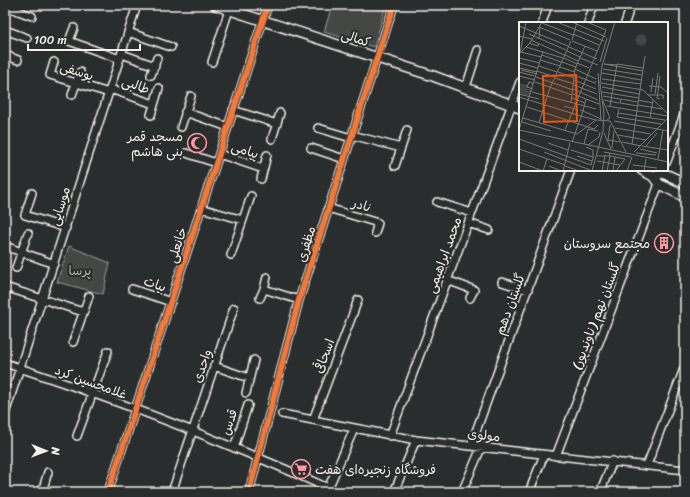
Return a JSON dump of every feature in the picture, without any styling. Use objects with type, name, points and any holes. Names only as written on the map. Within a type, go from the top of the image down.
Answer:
[{"type":"main road","name":"کمالی","points":[[214,5],[466,87],[516,106]]},
{"type":"main road","points":[[644,171],[653,176],[659,184],[685,196]]},
{"type":"main road","points":[[653,176],[663,171],[685,184]]},
{"type":"street","name":"موسایی","points":[[6,409],[66,228],[137,5]]},
{"type":"street","name":"خانعلی","points":[[108,492],[268,5]]},
{"type":"street","name":"مظفری","points":[[249,492],[299,300],[394,5]]},
{"type":"street","points":[[542,22],[548,5]]},
{"type":"street","points":[[588,22],[594,5]]},
{"type":"street","points":[[625,22],[632,5]]},
{"type":"street","points":[[5,6],[32,16]]},
{"type":"street","points":[[212,62],[229,10]]},
{"type":"street","points":[[74,28],[69,42],[155,66]]},
{"type":"street","points":[[5,30],[27,38]]},
{"type":"street","points":[[128,32],[171,47]]},
{"type":"street","points":[[466,87],[478,50]]},
{"type":"street","points":[[5,55],[18,60]]},
{"type":"street","points":[[151,75],[157,58]]},
{"type":"street","name":"یوسفی","points":[[54,62],[49,78],[110,91]]},
{"type":"street","points":[[72,95],[80,72]]},
{"type":"street","points":[[151,114],[159,88]]},
{"type":"street","name":"محمد ابراهیمی","points":[[390,436],[468,223],[516,106],[519,88]]},
{"type":"street","name":"طالبی","points":[[110,91],[154,104]]},
{"type":"street","points":[[181,127],[191,96]]},
{"type":"street","points":[[233,110],[277,124]]},
{"type":"street","points":[[185,112],[228,127]]},
{"type":"street","points":[[668,158],[685,112]]},
{"type":"street","points":[[272,139],[280,113]]},
{"type":"street","points":[[318,128],[401,148]]},
{"type":"street","points":[[395,166],[407,130]]},
{"type":"street","points":[[311,148],[344,159]]},
{"type":"street","points":[[186,153],[216,163]]},
{"type":"street","name":"پیامی","points":[[219,154],[263,169]]},
{"type":"street","points":[[261,179],[267,155]]},
{"type":"street","name":"گلستان دهم","points":[[471,445],[571,171]]},
{"type":"street","name":"گلستان نهم (ناوندپور)","points":[[556,456],[659,184]]},
{"type":"street","points":[[32,193],[26,215],[66,228]]},
{"type":"street","points":[[231,255],[251,196]]},
{"type":"street","points":[[437,202],[472,213]]},
{"type":"street","points":[[201,208],[243,220]]},
{"type":"street","name":"نادر","points":[[328,208],[378,223],[376,233]]},
{"type":"street","points":[[468,223],[489,230]]},
{"type":"street","points":[[16,268],[28,233]]},
{"type":"street","points":[[5,246],[54,264]]},
{"type":"street","points":[[260,298],[267,277]]},
{"type":"street","points":[[447,280],[474,290],[470,298]]},
{"type":"street","points":[[502,282],[528,290]]},
{"type":"street","points":[[5,287],[83,312]]},
{"type":"street","name":"بیات","points":[[132,289],[171,302]]},
{"type":"street","points":[[264,289],[299,300]]},
{"type":"street","points":[[73,342],[89,296]]},
{"type":"street","name":"اسحاقی","points":[[313,420],[358,300]]},
{"type":"street","name":"واحدی","points":[[172,492],[234,308]]},
{"type":"street","points":[[77,436],[90,394],[108,351]]},
{"type":"street","points":[[246,393],[254,360]]},
{"type":"street","name":"غلامحسین کرد","points":[[5,363],[135,410],[258,457],[327,490],[336,492]]},
{"type":"street","points":[[214,366],[249,378]]},
{"type":"street","points":[[647,465],[685,366]]},
{"type":"street","name":"قدس","points":[[234,448],[248,405]]},
{"type":"street","name":"مولوی","points":[[282,414],[416,440],[482,446],[544,455],[613,461],[685,470]]},
{"type":"street","points":[[327,490],[354,429]]},
{"type":"street","points":[[394,492],[416,440]]},
{"type":"street","points":[[462,492],[482,446]]},
{"type":"street","points":[[529,492],[544,455]]},
{"type":"street","points":[[600,492],[613,461]]},
{"type":"street","points":[[42,492],[48,472]]},
{"type":"green space","points":[[332,5],[386,5],[374,47],[324,32]]},
{"type":"green space","name":"پرسا","points":[[69,246],[110,263],[103,294],[57,282]]},
{"type":"cycle path","points":[[108,492],[268,5]]},
{"type":"cycle path","points":[[249,492],[299,300],[394,5]]},
{"type":"place","name":"مسجد قمر بنی هاشم","points":[[197,143]]},
{"type":"place","name":"مجتمع سروستان","points":[[664,243]]},
{"type":"place","name":"فروشگاه زنجیره‌ای هفت","points":[[301,469]]}]
